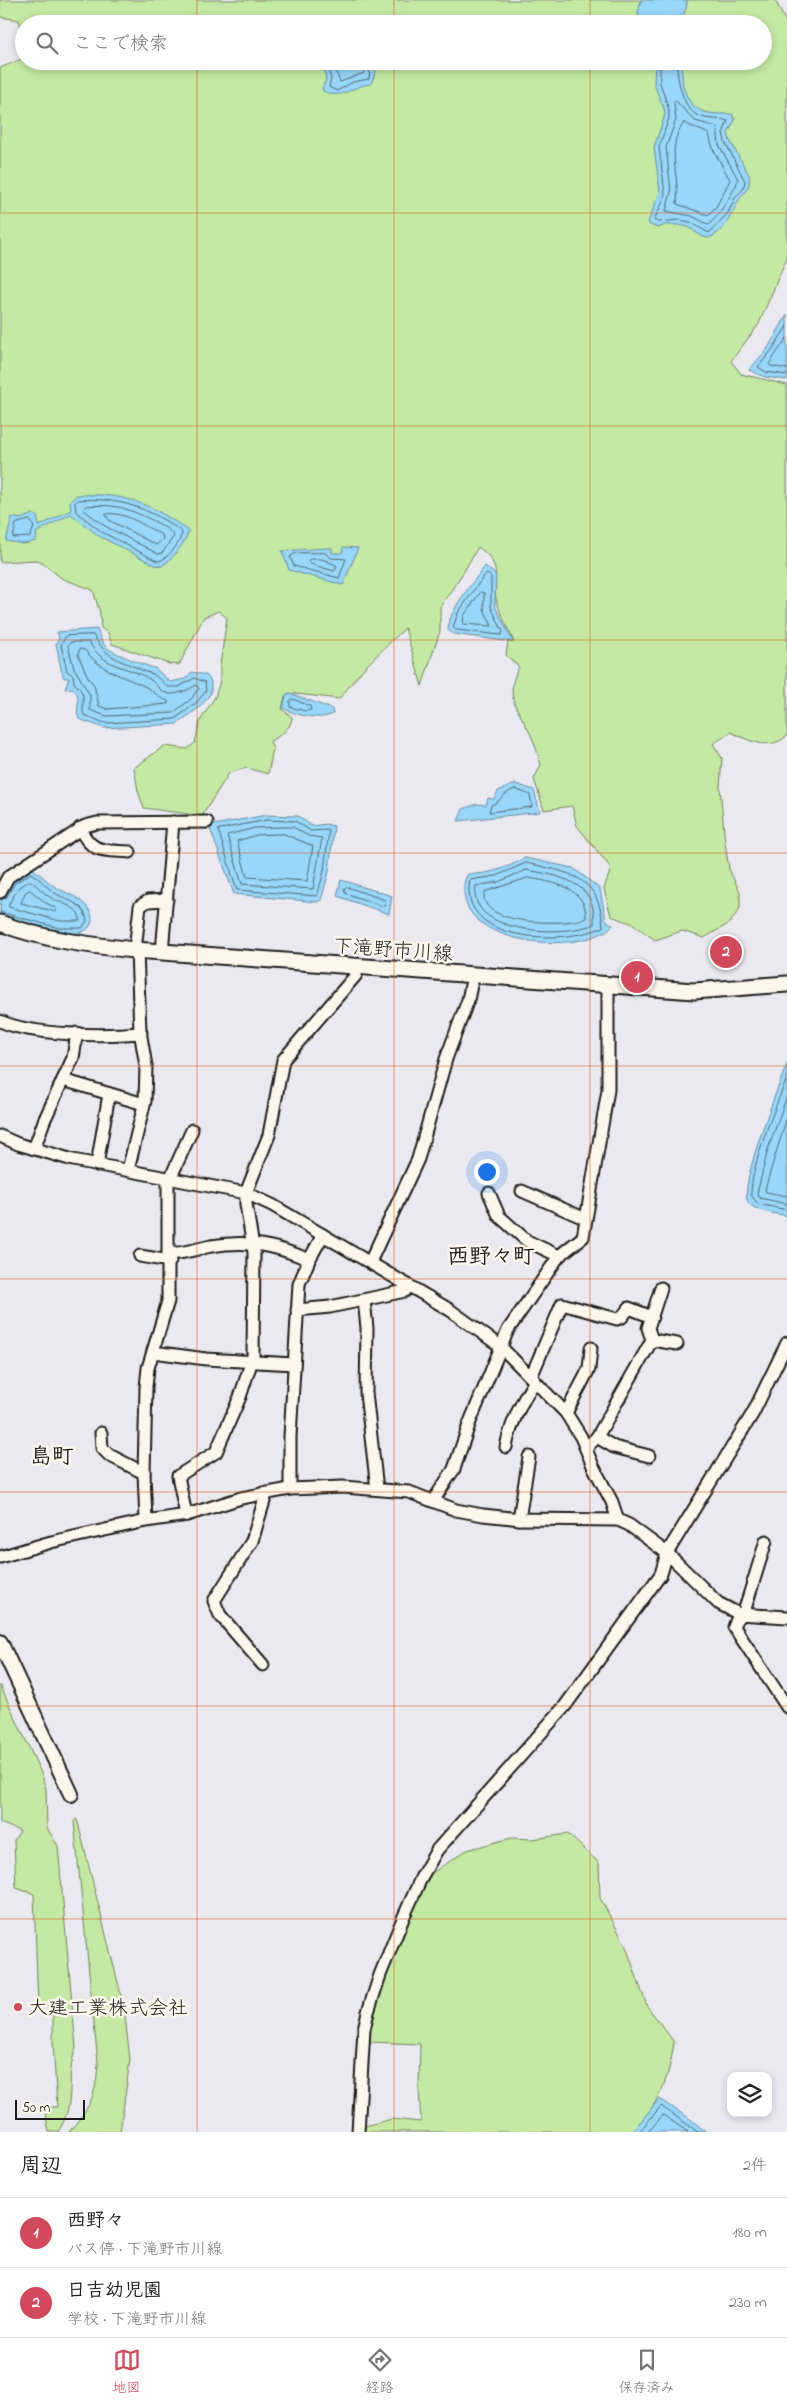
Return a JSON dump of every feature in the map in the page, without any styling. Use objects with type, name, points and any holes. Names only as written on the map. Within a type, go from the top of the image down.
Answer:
[{"type":"main road","name":"下滝野市川線","points":[[0,923],[30,935],[72,944],[136,950],[694,991],[787,984]]},
{"type":"street","points":[[162,952],[173,822]]},
{"type":"street","points":[[0,892],[8,877],[80,828],[97,823],[207,822]]},
{"type":"street","points":[[80,828],[89,845],[98,849],[130,852]]},
{"type":"street","points":[[128,1170],[144,1104],[146,1066],[141,1033],[136,950],[140,906],[148,901],[167,900]]},
{"type":"street","points":[[186,1515],[178,1476],[216,1452],[240,1397],[252,1362],[253,1244],[246,1193],[269,1135],[283,1060],[356,975],[357,966]]},
{"type":"street","points":[[370,1262],[418,1159],[446,1059],[468,1000],[472,974]]},
{"type":"street","points":[[433,1501],[454,1469],[500,1346],[526,1300],[559,1256],[583,1237],[608,1090],[608,985]]},
{"type":"street","points":[[0,1021],[10,1025],[77,1033],[141,1033]]},
{"type":"street","points":[[34,1149],[73,1058],[77,1033]]},
{"type":"street","points":[[63,1080],[144,1104]]},
{"type":"street","points":[[97,1165],[109,1094]]},
{"type":"street","points":[[146,1521],[144,1473],[146,1387],[153,1352],[168,1301],[170,1257],[169,1179],[192,1130]]},
{"type":"street","points":[[0,1136],[34,1149],[97,1165],[246,1193],[272,1205],[450,1310],[500,1346],[566,1413],[586,1448],[612,1502],[618,1520]]},
{"type":"street","points":[[522,1191],[586,1219]]},
{"type":"street","points":[[489,1193],[499,1216],[527,1241],[559,1256]]},
{"type":"street","points":[[290,1489],[290,1437],[300,1284],[309,1260],[323,1235]]},
{"type":"street","points":[[140,1256],[170,1257],[210,1246],[253,1244],[270,1245],[309,1260]]},
{"type":"street","points":[[297,1310],[364,1300],[405,1291],[408,1285]]},
{"type":"street","points":[[586,1448],[597,1437],[652,1340],[648,1328],[661,1288]]},
{"type":"street","points":[[364,1300],[367,1328],[366,1393],[377,1489]]},
{"type":"street","points":[[506,1447],[509,1429],[533,1379],[562,1304],[617,1319],[622,1317],[629,1308],[652,1318]]},
{"type":"street","points":[[652,1340],[678,1344]]},
{"type":"street","points":[[358,2132],[364,2029],[368,2012],[380,1975],[422,1876],[437,1850],[565,1706],[661,1574],[667,1553],[753,1414],[787,1343]]},
{"type":"street","points":[[566,1413],[589,1369],[591,1348]]},
{"type":"street","points":[[153,1352],[252,1362],[294,1364]]},
{"type":"street","points":[[100,1433],[102,1448],[109,1455],[144,1473]]},
{"type":"street","points":[[597,1437],[614,1446],[649,1456]]},
{"type":"street","points":[[519,1518],[529,1457]]},
{"type":"street","points":[[0,1557],[51,1542],[146,1521],[186,1515],[263,1493],[290,1489],[377,1489],[409,1492],[456,1510],[482,1515],[519,1518],[618,1520],[629,1525],[667,1553],[718,1602],[741,1614],[787,1617]]},
{"type":"street","points":[[263,1493],[264,1498],[252,1541],[214,1601],[220,1614],[263,1665]]},
{"type":"street","points":[[766,1541],[741,1614],[734,1627],[787,1707]]},
{"type":"street","points":[[0,1642],[71,1794]]},
{"type":"green space","points":[[0,0],[775,0],[787,24],[787,257],[759,324],[731,361],[741,374],[787,385],[787,736],[780,741],[766,744],[745,739],[731,732],[713,744],[722,758],[720,787],[729,869],[740,892],[740,908],[730,923],[704,938],[682,931],[655,940],[633,924],[611,916],[604,889],[611,868],[577,826],[572,806],[544,810],[534,779],[541,765],[532,738],[517,710],[512,695],[514,677],[519,667],[506,655],[508,642],[514,642],[498,606],[495,589],[495,568],[487,554],[478,547],[440,607],[440,631],[422,686],[405,628],[364,668],[339,699],[289,693],[285,696],[282,709],[292,717],[290,725],[285,731],[270,741],[273,749],[268,774],[247,768],[229,773],[202,816],[144,808],[138,791],[134,768],[164,746],[187,749],[195,743],[200,721],[215,697],[220,681],[220,665],[227,618],[219,611],[204,617],[179,665],[169,664],[112,644],[108,633],[101,628],[100,613],[93,590],[61,578],[47,566],[36,560],[0,562],[0,68],[15,62],[15,70],[772,70],[772,15],[15,15],[15,19],[0,17]]},
{"type":"green space","points":[[0,1685],[42,1775],[46,1789],[47,1828],[58,1846],[76,2048],[71,2070],[68,2110],[58,2132],[49,2132],[44,2107],[57,2107],[53,2012],[47,2005],[38,2007],[34,1894],[16,1888],[14,1840],[20,1831],[0,1823]]},
{"type":"green space","points":[[77,1819],[124,2007],[130,2060],[120,2132],[69,2132],[91,2101],[96,2085],[98,2063],[74,1821]]},
{"type":"green space","points":[[568,1834],[599,1863],[600,1898],[625,1944],[647,2006],[674,2042],[666,2080],[656,2102],[631,2132],[363,2132],[364,2126],[392,2119],[421,2122],[419,2089],[420,2044],[368,2042],[381,1986],[400,1934],[429,1875],[467,1850],[511,1838],[532,1839]]},
{"type":"water","points":[[641,0],[687,0],[683,15],[638,14]]},
{"type":"water","points":[[324,70],[376,70],[371,84],[357,87],[342,94],[330,94],[323,91],[322,88],[326,80]]},
{"type":"water","points":[[655,70],[681,70],[684,89],[687,98],[692,104],[709,113],[732,114],[735,120],[728,133],[730,141],[749,175],[749,183],[724,227],[709,238],[703,237],[688,227],[665,225],[658,228],[650,225],[648,222],[660,192],[654,147],[665,111],[654,84]]},
{"type":"water","points":[[787,315],[787,380],[765,377],[749,370],[768,348]]},
{"type":"water","points":[[77,495],[110,496],[136,502],[162,513],[189,531],[178,550],[162,566],[155,565],[99,536],[71,514],[37,532],[36,541],[24,544],[6,541],[12,517],[21,519],[32,514],[37,516],[39,526],[71,510],[70,501]]},
{"type":"water","points":[[343,547],[358,548],[343,585],[289,570],[282,551],[332,548],[332,553],[342,553]]},
{"type":"water","points":[[485,566],[496,575],[495,606],[513,642],[453,634],[448,630],[449,622],[457,605]]},
{"type":"water","points":[[97,629],[107,648],[131,660],[155,668],[170,682],[185,679],[192,672],[206,675],[211,681],[211,693],[200,707],[177,724],[104,728],[79,719],[76,692],[72,688],[65,689],[69,678],[64,678],[61,670],[56,644],[59,638],[57,632]]},
{"type":"water","points":[[289,693],[332,709],[333,714],[314,717],[288,711],[283,708],[286,696]]},
{"type":"water","points":[[516,784],[534,790],[540,812],[458,821],[463,809],[477,804],[486,805],[488,798],[494,799],[498,791]]},
{"type":"water","points":[[266,815],[298,816],[312,826],[326,824],[334,826],[329,872],[321,900],[317,902],[234,894],[209,826]]},
{"type":"water","points":[[525,858],[573,868],[585,877],[600,889],[606,920],[613,925],[599,934],[579,940],[557,943],[532,941],[509,936],[488,928],[473,915],[465,899],[464,886],[466,877],[468,874],[497,870]]},
{"type":"water","points":[[30,867],[54,886],[75,897],[86,906],[91,913],[92,919],[91,924],[85,930],[76,933],[63,933],[34,927],[0,916],[0,907],[7,887],[16,877]]},
{"type":"water","points":[[341,880],[392,896],[389,914],[337,896]]},
{"type":"water","points":[[787,1064],[787,1216],[755,1208],[748,1202],[746,1192],[761,1135]]},
{"type":"water","points":[[659,2099],[689,2118],[706,2132],[632,2132]]},
{"type":"place","name":"日吉幼児園","points":[[726,952]]},
{"type":"place","name":"西野々","points":[[637,977]]},
{"type":"place","name":"大建工業株式会社","points":[[18,2007]]},
{"type":"district","name":"西野々町","points":[[491,1255]]},
{"type":"district","name":"島町","points":[[52,1455]]}]
